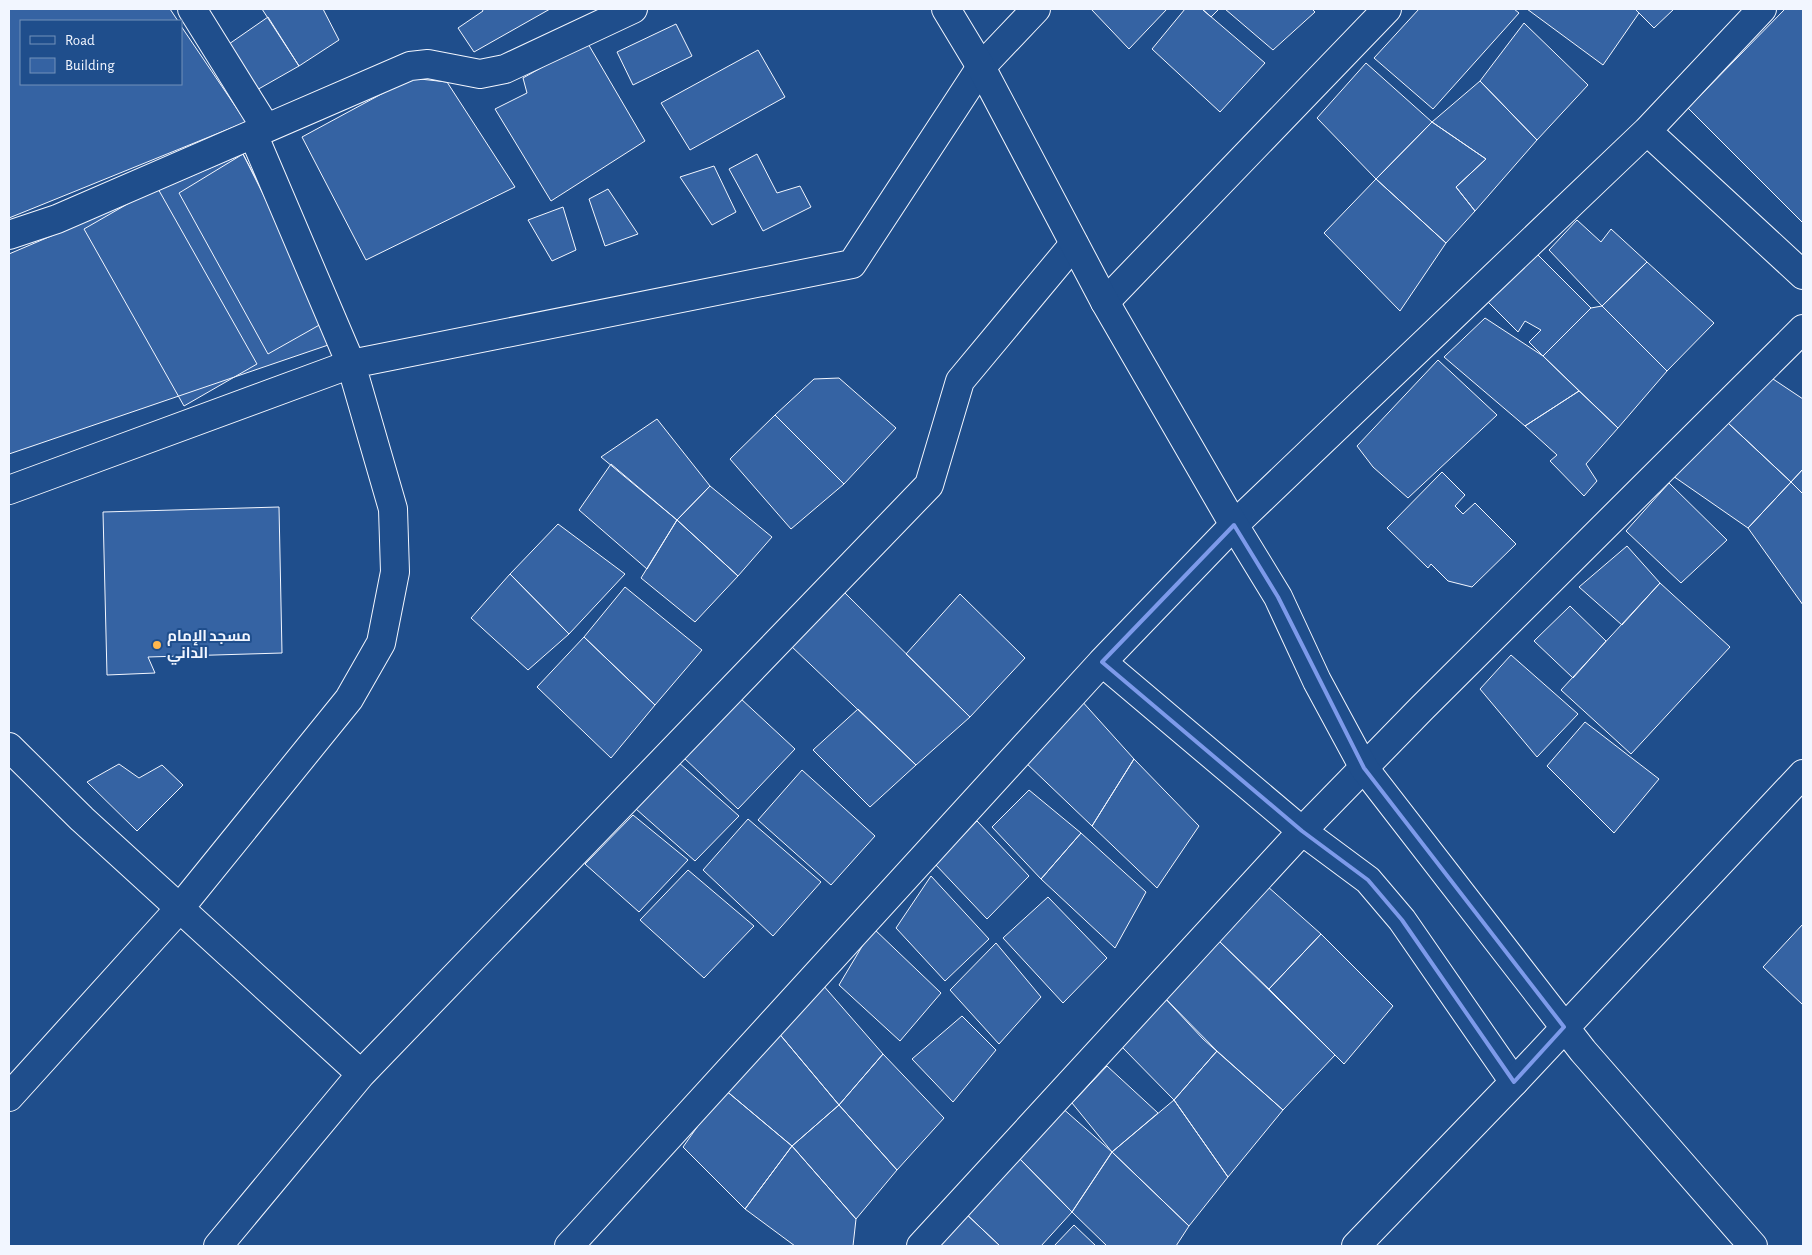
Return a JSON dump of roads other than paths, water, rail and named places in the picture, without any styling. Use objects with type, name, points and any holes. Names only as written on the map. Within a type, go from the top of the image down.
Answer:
[{"type":"street","points":[[9,1097],[179,909],[349,699],[381,644],[395,572],[393,509],[351,364],[260,131],[192,9]]},
{"type":"street","points":[[9,235],[57,219],[410,66],[428,64],[480,74],[505,69],[632,9]]},
{"type":"street","points":[[946,9],[981,67],[1105,302],[1234,525],[1278,597],[1317,681],[1364,768],[1564,1027],[1752,1246]]},
{"type":"street","points":[[9,490],[351,364],[852,264],[981,67],[1036,9]]},
{"type":"street","points":[[1105,302],[1387,9]]},
{"type":"street","points":[[569,1246],[1102,662],[1234,525],[1647,131],[1762,9]]},
{"type":"street","points":[[1647,131],[1803,275]]},
{"type":"street","points":[[218,1246],[361,1074],[929,485],[960,381],[1074,244]]},
{"type":"street","points":[[921,1246],[1302,831],[1803,329]]},
{"type":"street","points":[[1102,662],[1302,831],[1368,880],[1402,920],[1514,1082]]},
{"type":"street","points":[[9,747],[82,819],[361,1074]]},
{"type":"street","points":[[1356,1246],[1514,1082],[1803,774]]},
{"type":"place","name":"مسجد الإمام الداني","points":[[157,645]]}]
